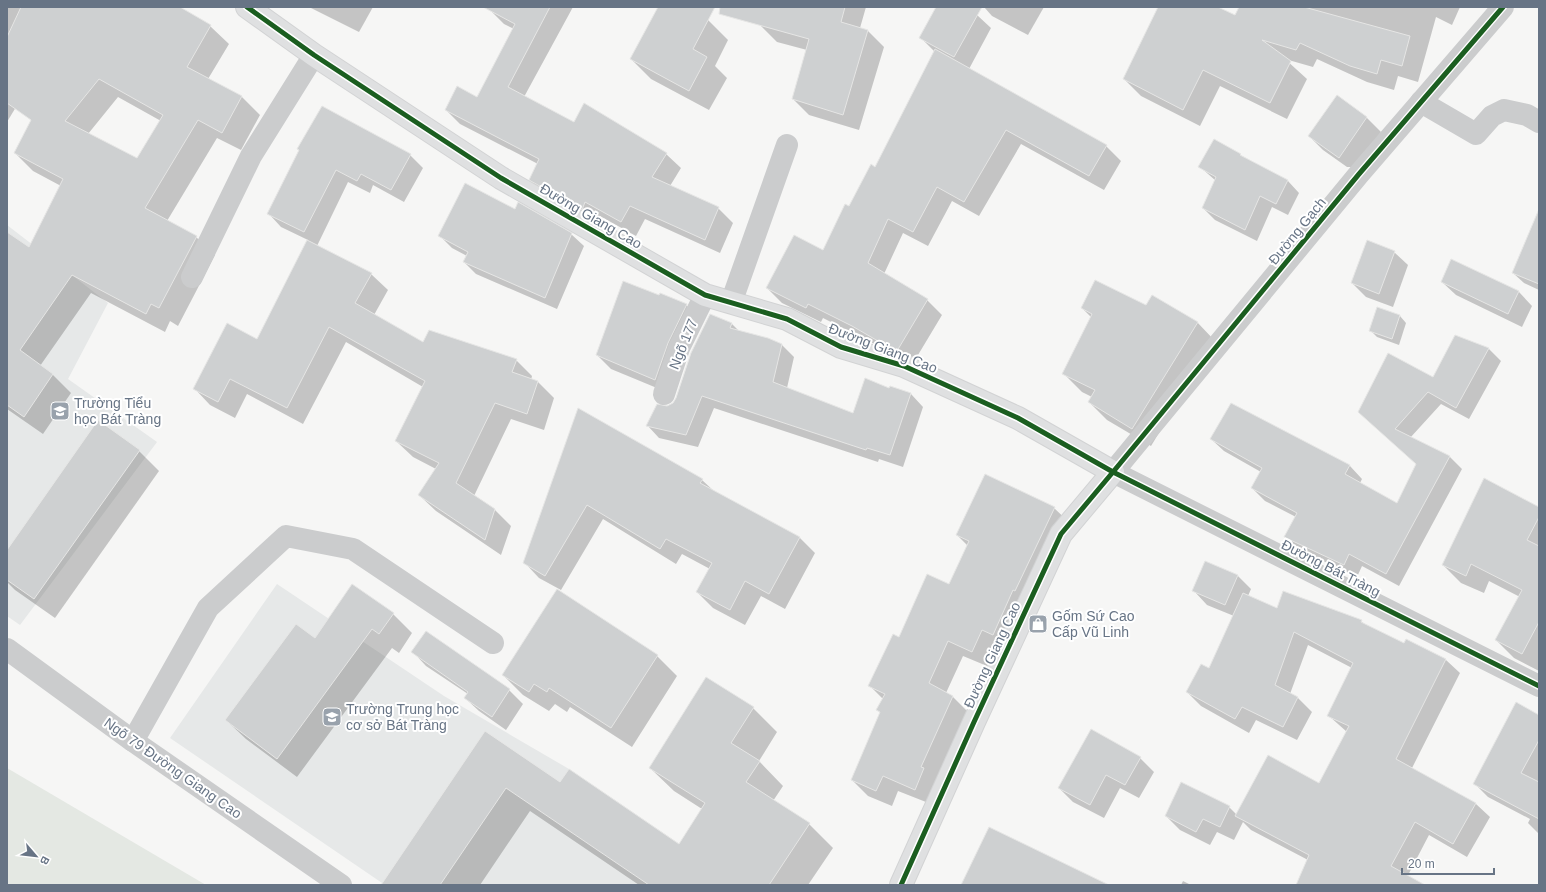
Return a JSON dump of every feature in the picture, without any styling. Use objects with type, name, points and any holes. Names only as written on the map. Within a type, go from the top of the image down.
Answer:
[{"type":"street","name":"Đường Giang Cao","points":[[247,7],[314,55],[501,178],[705,295],[787,319],[841,348],[904,366],[1018,418],[1113,472],[1061,534],[901,885]]},
{"type":"street","name":"Đường Gạch","points":[[1113,472],[1421,102],[1503,7]]},
{"type":"street","points":[[192,277],[251,156],[314,55]]},
{"type":"street","points":[[1421,102],[1476,134],[1492,116],[1504,110],[1527,115],[1539,122]]},
{"type":"street","points":[[731,302],[787,145]]},
{"type":"street","name":"Ngõ 177","points":[[664,394],[679,348],[705,295]]},
{"type":"street","name":"Đường Bát Tràng","points":[[1113,472],[1539,686]]},
{"type":"street","points":[[133,741],[208,608],[286,536],[353,549],[494,644]]},
{"type":"street","name":"Ngõ 79 Đường Giang Cao","points":[[7,649],[133,741],[341,885]]},
{"type":"shaded area","name":"Trường Tiểu học Bát Tràng","points":[[7,225],[108,303],[68,379],[157,442],[20,625],[7,616]]},
{"type":"shaded area","name":"Trường Trung học cơ sở Bát Tràng","points":[[277,584],[444,696],[569,769],[740,885],[385,885],[170,738]]},
{"type":"shaded area","points":[[7,768],[206,885],[7,885]]},
{"type":"building","points":[[21,7],[180,7],[211,25],[187,67],[242,96],[222,133],[198,120],[145,208],[197,236],[159,308],[151,304],[146,314],[72,275],[20,350],[53,374],[24,417],[7,405],[7,232],[29,247],[63,179],[14,153],[31,120],[7,103],[7,37]],"holes":[[[99,79],[163,115],[137,158],[65,121]]]},
{"type":"building","points":[[483,7],[550,7],[508,87],[574,122],[584,103],[667,153],[652,177],[719,207],[705,240],[630,206],[621,222],[585,202],[582,210],[529,180],[539,159],[445,110],[457,86],[477,97],[515,24]]},
{"type":"building","points":[[658,7],[715,7],[693,49],[707,57],[689,91],[630,59]]},
{"type":"building","points":[[720,7],[845,7],[841,22],[868,30],[843,115],[792,99],[809,39],[719,14]]},
{"type":"building","points":[[936,7],[982,7],[954,57],[919,38]]},
{"type":"building","points":[[1158,7],[1218,7],[1235,15],[1239,7],[1304,7],[1410,36],[1402,66],[1381,60],[1377,74],[1350,66],[1300,43],[1296,50],[1262,40],[1291,61],[1270,103],[1203,70],[1183,110],[1123,79]]},
{"type":"building","points":[[935,49],[1107,145],[1089,176],[1006,130],[964,202],[937,187],[913,232],[888,219],[868,263],[928,299],[897,351],[876,345],[878,341],[808,304],[806,308],[766,288],[794,235],[823,250],[845,204],[849,206],[871,164],[875,167]]},
{"type":"building","points":[[1337,95],[1367,117],[1339,158],[1308,136]]},
{"type":"building","points":[[322,106],[411,154],[391,190],[361,174],[357,181],[336,170],[304,232],[267,214],[299,150],[297,149]]},
{"type":"building","points":[[1214,139],[1241,154],[1240,155],[1288,180],[1276,204],[1260,196],[1245,230],[1202,208],[1216,177],[1198,167]]},
{"type":"building","points":[[465,183],[515,209],[518,202],[572,233],[545,298],[463,262],[468,252],[438,236]]},
{"type":"building","points":[[1539,209],[1539,284],[1512,273]]},
{"type":"building","points":[[307,240],[372,273],[355,303],[423,342],[429,330],[517,359],[512,372],[538,381],[527,414],[495,403],[456,483],[495,509],[485,540],[418,495],[439,463],[395,441],[425,381],[329,327],[287,408],[230,379],[218,402],[193,389],[227,323],[257,339]]},
{"type":"building","points":[[1367,240],[1395,251],[1379,294],[1351,283]]},
{"type":"building","points":[[1451,259],[1519,291],[1508,314],[1441,282]]},
{"type":"building","points":[[1095,280],[1146,305],[1152,295],[1198,322],[1132,429],[1088,402],[1095,390],[1062,374],[1092,314],[1081,308]]},
{"type":"building","points":[[623,281],[659,295],[660,293],[687,304],[668,343],[655,380],[596,355]]},
{"type":"building","points":[[1377,307],[1400,315],[1392,339],[1369,331]]},
{"type":"building","points":[[710,314],[732,323],[730,328],[768,338],[782,344],[773,382],[853,413],[865,378],[889,388],[890,386],[911,393],[890,455],[867,448],[866,450],[702,396],[686,435],[646,426],[657,404],[667,406],[673,403],[676,398],[691,353]]},
{"type":"building","points":[[1455,335],[1489,348],[1456,408],[1428,392],[1395,429],[1450,456],[1386,574],[1349,554],[1344,565],[1284,537],[1297,513],[1251,488],[1262,468],[1210,439],[1231,403],[1350,465],[1345,474],[1397,503],[1416,464],[1358,412],[1388,353],[1433,377]]},
{"type":"building","points":[[578,408],[703,479],[700,483],[800,537],[769,594],[745,581],[730,610],[696,592],[712,563],[666,539],[660,549],[587,505],[545,576],[523,563]]},
{"type":"building","points":[[98,420],[140,450],[34,599],[7,580],[7,550]]},
{"type":"building","points":[[985,474],[1055,507],[1015,591],[1013,590],[993,635],[982,630],[972,652],[948,641],[929,683],[953,696],[921,767],[924,768],[915,790],[883,776],[876,791],[851,780],[880,712],[876,710],[885,694],[868,686],[893,634],[899,637],[927,574],[949,584],[969,541],[956,535]]},
{"type":"building","points":[[1484,478],[1539,507],[1539,517],[1527,540],[1539,546],[1539,622],[1522,654],[1495,640],[1522,590],[1471,564],[1466,576],[1442,565]]},
{"type":"building","points":[[1205,561],[1238,575],[1225,605],[1192,591]]},
{"type":"building","points":[[352,584],[394,613],[379,634],[372,629],[277,759],[225,720],[296,624],[315,638]]},
{"type":"building","points":[[557,589],[658,655],[611,728],[549,688],[547,692],[534,684],[529,692],[502,675]]},
{"type":"building","points":[[1283,591],[1362,620],[1361,622],[1404,643],[1406,639],[1446,659],[1396,759],[1476,803],[1453,844],[1415,822],[1391,866],[1425,885],[1296,885],[1309,855],[1235,816],[1268,755],[1319,783],[1349,726],[1327,716],[1353,663],[1294,632],[1275,685],[1298,697],[1283,727],[1242,707],[1235,719],[1186,692],[1201,664],[1209,668],[1243,593],[1277,608]]},
{"type":"building","points":[[426,631],[510,689],[492,717],[464,698],[468,692],[411,652]]},
{"type":"building","points":[[706,677],[754,707],[731,743],[760,761],[746,782],[810,823],[769,885],[649,885],[506,788],[440,885],[381,885],[485,731],[560,782],[569,769],[679,844],[705,803],[649,768]]},
{"type":"building","points":[[1516,702],[1539,715],[1539,740],[1521,773],[1539,782],[1539,819],[1473,784]]},
{"type":"building","points":[[1091,729],[1141,757],[1125,785],[1106,775],[1090,805],[1058,788]]},
{"type":"building","points":[[1181,782],[1230,806],[1220,827],[1203,819],[1196,832],[1165,816]]},
{"type":"building","points":[[989,827],[1109,885],[961,885]]},
{"type":"cycle path","points":[[247,7],[314,55],[501,178],[705,295],[787,319],[841,347],[904,366],[1018,418],[1113,472],[1061,534],[901,885]]},
{"type":"cycle path","points":[[1503,7],[1359,174],[1113,472],[1539,686]]},
{"type":"place","name":"Trường Tiểu học Bát Tràng","points":[[60,411]]},
{"type":"place","name":"Gốm Sứ Cao Cấp Vũ Linh","points":[[1038,624]]},
{"type":"place","name":"Trường Trung học cơ sở Bát Tràng","points":[[332,717]]}]
